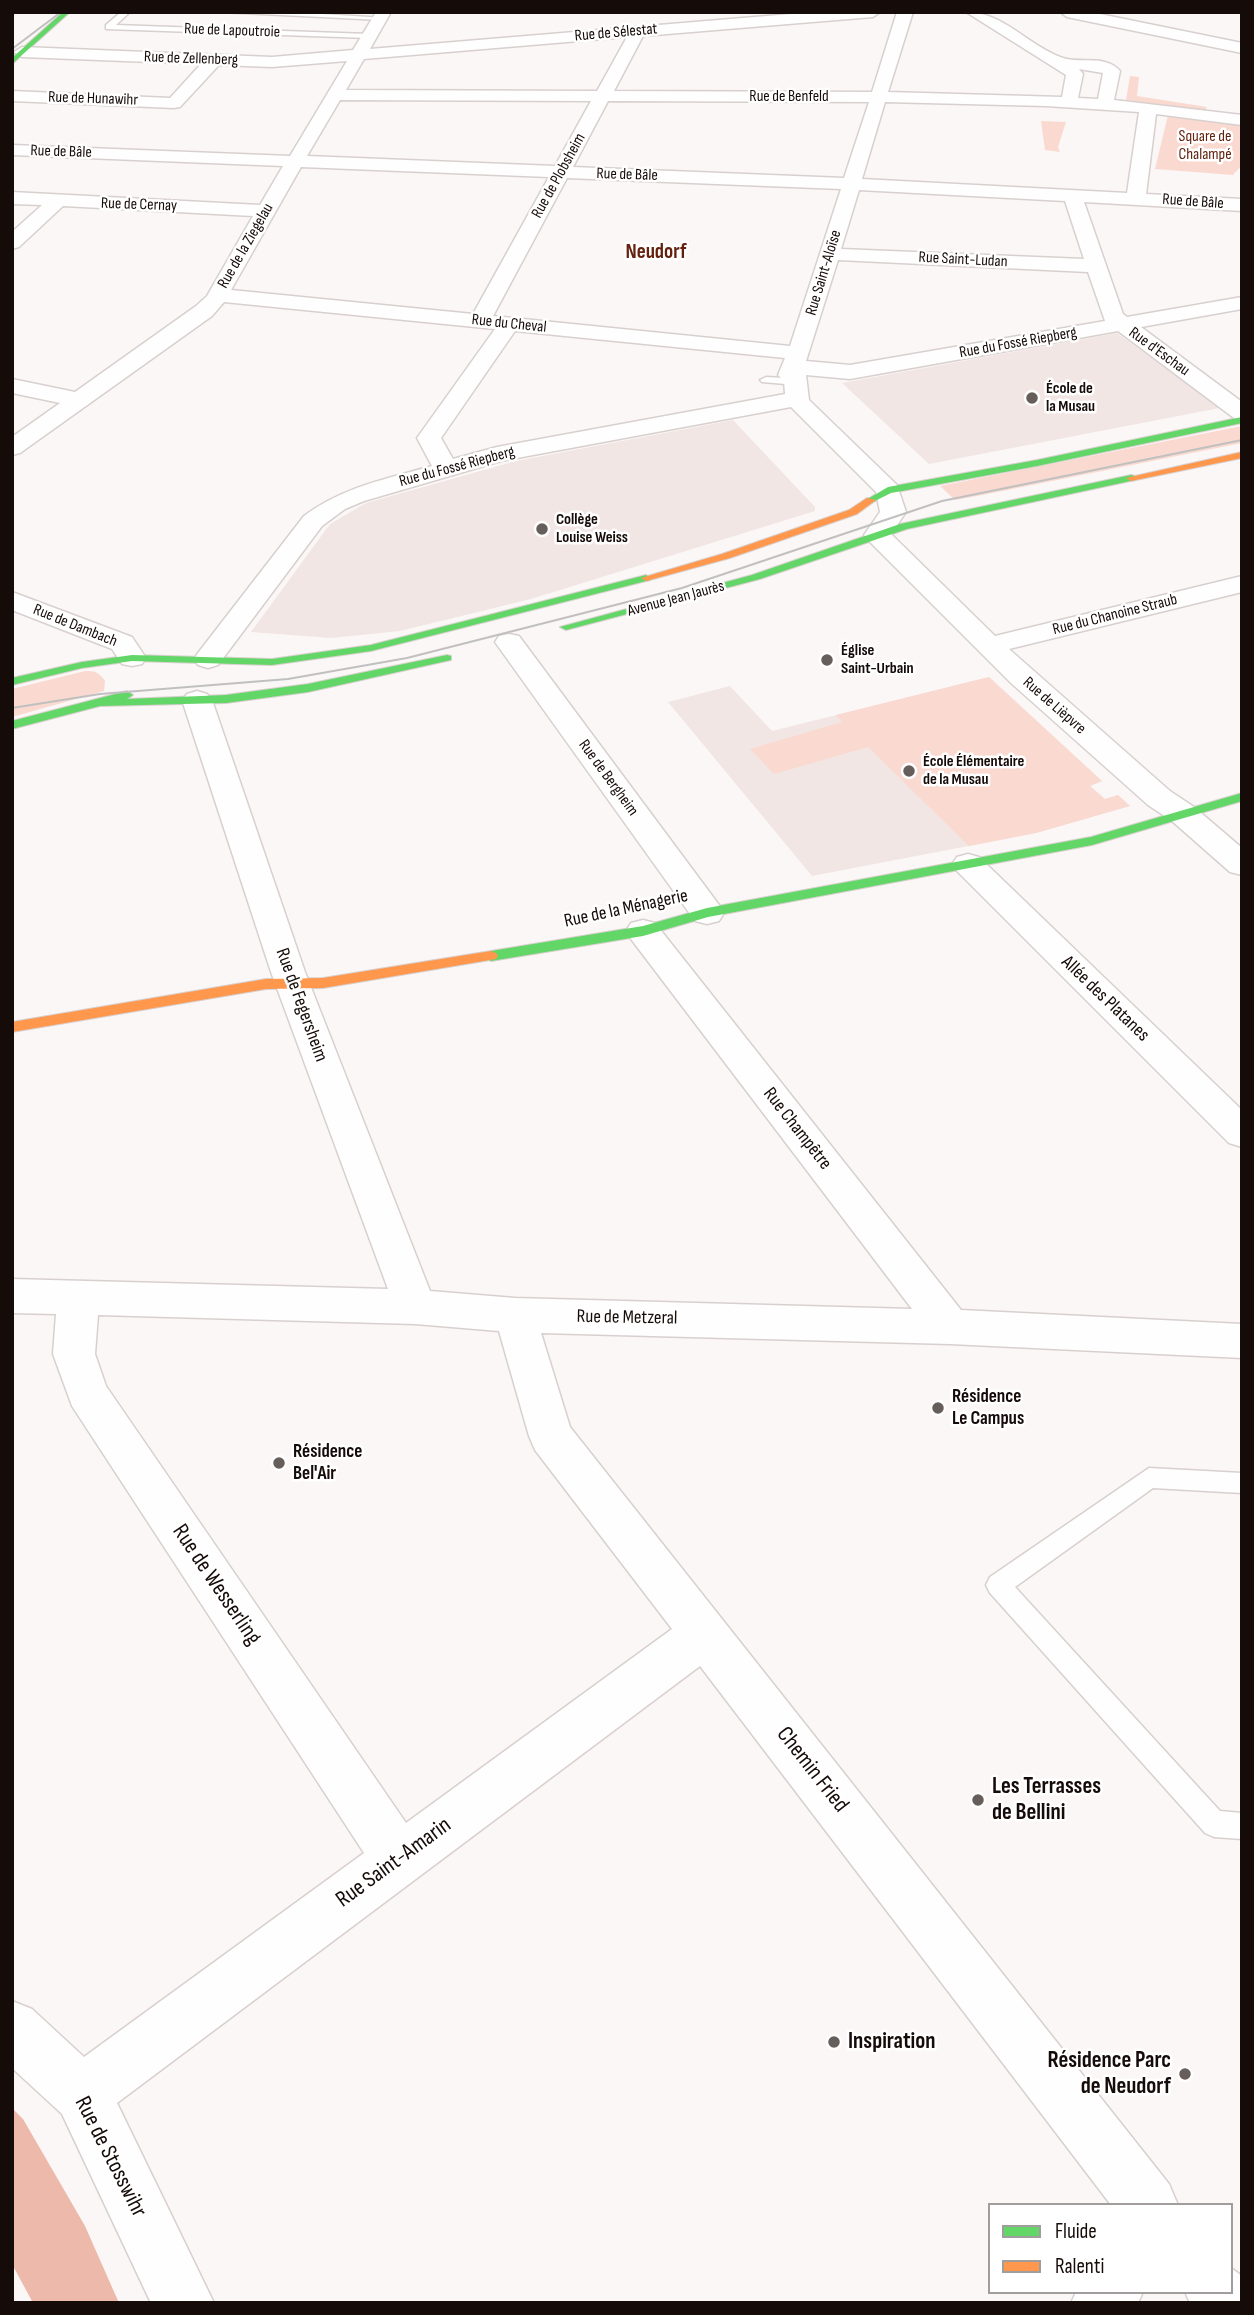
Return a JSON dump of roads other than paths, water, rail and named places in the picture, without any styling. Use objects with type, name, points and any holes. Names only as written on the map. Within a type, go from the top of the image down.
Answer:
[{"type":"main road","points":[[16,55],[67,12]]},
{"type":"main road","name":"Avenue Jean Jaurès","points":[[12,682],[82,665],[145,672],[208,659],[281,661],[405,641],[587,595],[726,556],[871,501],[1242,420]]},
{"type":"main road","name":"Avenue Jean Jaurès","points":[[547,632],[801,563],[904,526],[1003,503],[1242,455]]},
{"type":"main road","points":[[871,501],[877,535]]},
{"type":"main road","name":"Avenue Jean Jaurès","points":[[103,703],[197,700],[308,688],[366,678],[457,655]]},
{"type":"main road","name":"Avenue Jean Jaurès","points":[[145,672],[208,659]]},
{"type":"main road","name":"Avenue Jean Jaurès","points":[[12,724],[103,703],[138,690],[145,672]]},
{"type":"main road","name":"Rue de la Ménagerie","points":[[12,1027],[255,986],[323,983],[643,931],[707,914],[1092,841],[1242,797]]},
{"type":"street","name":"Rue de Sélestat","points":[[359,54],[638,31],[714,19],[873,12]]},
{"type":"street","name":"Rue Saint-Aloïse","points":[[790,384],[905,12]]},
{"type":"street","points":[[973,12],[1076,74],[1069,102]]},
{"type":"street","points":[[1067,12],[1242,48]]},
{"type":"street","name":"Rue de la Ziegelau","points":[[12,449],[204,311],[218,295],[382,15]]},
{"type":"street","name":"Rue de Plobsheim","points":[[480,321],[638,31]]},
{"type":"street","points":[[1204,40],[1222,31]]},
{"type":"street","name":"Rue de Zellenberg","points":[[16,55],[272,62],[359,54]]},
{"type":"street","name":"Rue de Hunawihr","points":[[12,96],[169,109],[214,60]]},
{"type":"street","points":[[1059,63],[1101,66],[1112,71],[1105,104]]},
{"type":"street","name":"Rue de Benfeld","points":[[336,95],[879,97],[1069,102],[1148,108],[1242,120]]},
{"type":"street","points":[[1136,198],[1148,108]]},
{"type":"street","name":"Rue de Bâle","points":[[12,150],[852,184],[1242,205]]},
{"type":"street","name":"Rue d'Eschau","points":[[1072,195],[1113,317],[1242,413]]},
{"type":"street","name":"Rue de Cernay","points":[[12,198],[267,211]]},
{"type":"street","points":[[12,243],[57,202]]},
{"type":"street","name":"Rue Saint-Ludan","points":[[829,254],[1096,266]]},
{"type":"street","name":"Rue du Cheval","points":[[218,295],[509,324],[790,384]]},
{"type":"street","name":"Rue du Fossé Riepberg","points":[[208,659],[313,521],[324,512],[355,496],[497,454],[674,417],[790,384],[1242,303]]},
{"type":"street","points":[[446,469],[429,438],[509,324]]},
{"type":"street","points":[[790,384],[871,501],[894,512],[877,535]]},
{"type":"street","points":[[12,386],[79,400]]},
{"type":"street","name":"Rue de Lièpvre","points":[[877,535],[989,646],[1159,798],[1183,814],[1242,865]]},
{"type":"street","name":"Rue du Chanoine Straub","points":[[989,646],[1242,584]]},
{"type":"street","name":"Rue de Dambach","points":[[12,600],[122,643],[145,672]]},
{"type":"street","name":"Rue de Bergheim","points":[[509,642],[707,914]]},
{"type":"street","name":"Rue de Fegersheim","points":[[197,700],[292,983],[415,1307]]},
{"type":"street","name":"Allée des Platanes","points":[[968,864],[1242,1133]]},
{"type":"street","name":"Rue Champêtre","points":[[643,931],[950,1327]]},
{"type":"street","name":"Rue de Metzeral","points":[[12,1296],[415,1307],[514,1315],[950,1327],[1242,1342]]},
{"type":"street","name":"Rue de Wesserling","points":[[78,1297],[74,1354],[87,1393],[399,1859]]},
{"type":"street","name":"Chemin Fried","points":[[514,1315],[551,1436],[1145,2203]]},
{"type":"street","name":"Rue Saint-Amarin","points":[[82,2094],[706,1633]]},
{"type":"street","name":"Rue de Stosswihr","points":[[12,2029],[82,2094],[183,2303]]},
{"type":"lane","points":[[225,12],[382,15]]},
{"type":"lane","name":"Rue de Lapoutroie","points":[[123,15],[109,27],[369,36]]},
{"type":"lane","points":[[1242,1483],[1149,1478],[998,1585],[1214,1824],[1242,1826]]},
{"type":"tram line","points":[[12,49],[61,12]]},
{"type":"tram line","points":[[12,708],[100,694],[288,679],[407,658],[682,588],[942,501],[1242,440]]},
{"type":"place","name":"École de la Musau","points":[[1032,398]]},
{"type":"place","name":"Collège Louise Weiss","points":[[542,529]]},
{"type":"place","name":"Église Saint-Urbain","points":[[827,660]]},
{"type":"place","name":"École Élémentaire de la Musau","points":[[909,771]]},
{"type":"place","name":"Résidence Le Campus","points":[[938,1408]]},
{"type":"place","name":"Résidence Bel'Air","points":[[279,1463]]},
{"type":"place","name":"Les Terrasses de Bellini","points":[[978,1800]]},
{"type":"place","name":"Inspiration","points":[[834,2042]]},
{"type":"place","name":"Résidence Parc de Neudorf","points":[[1185,2074]]},
{"type":"district","name":"Neudorf","points":[[656,253]]},
{"type":"park label","name":"Square de Chalampé","points":[[1205,146]]}]
